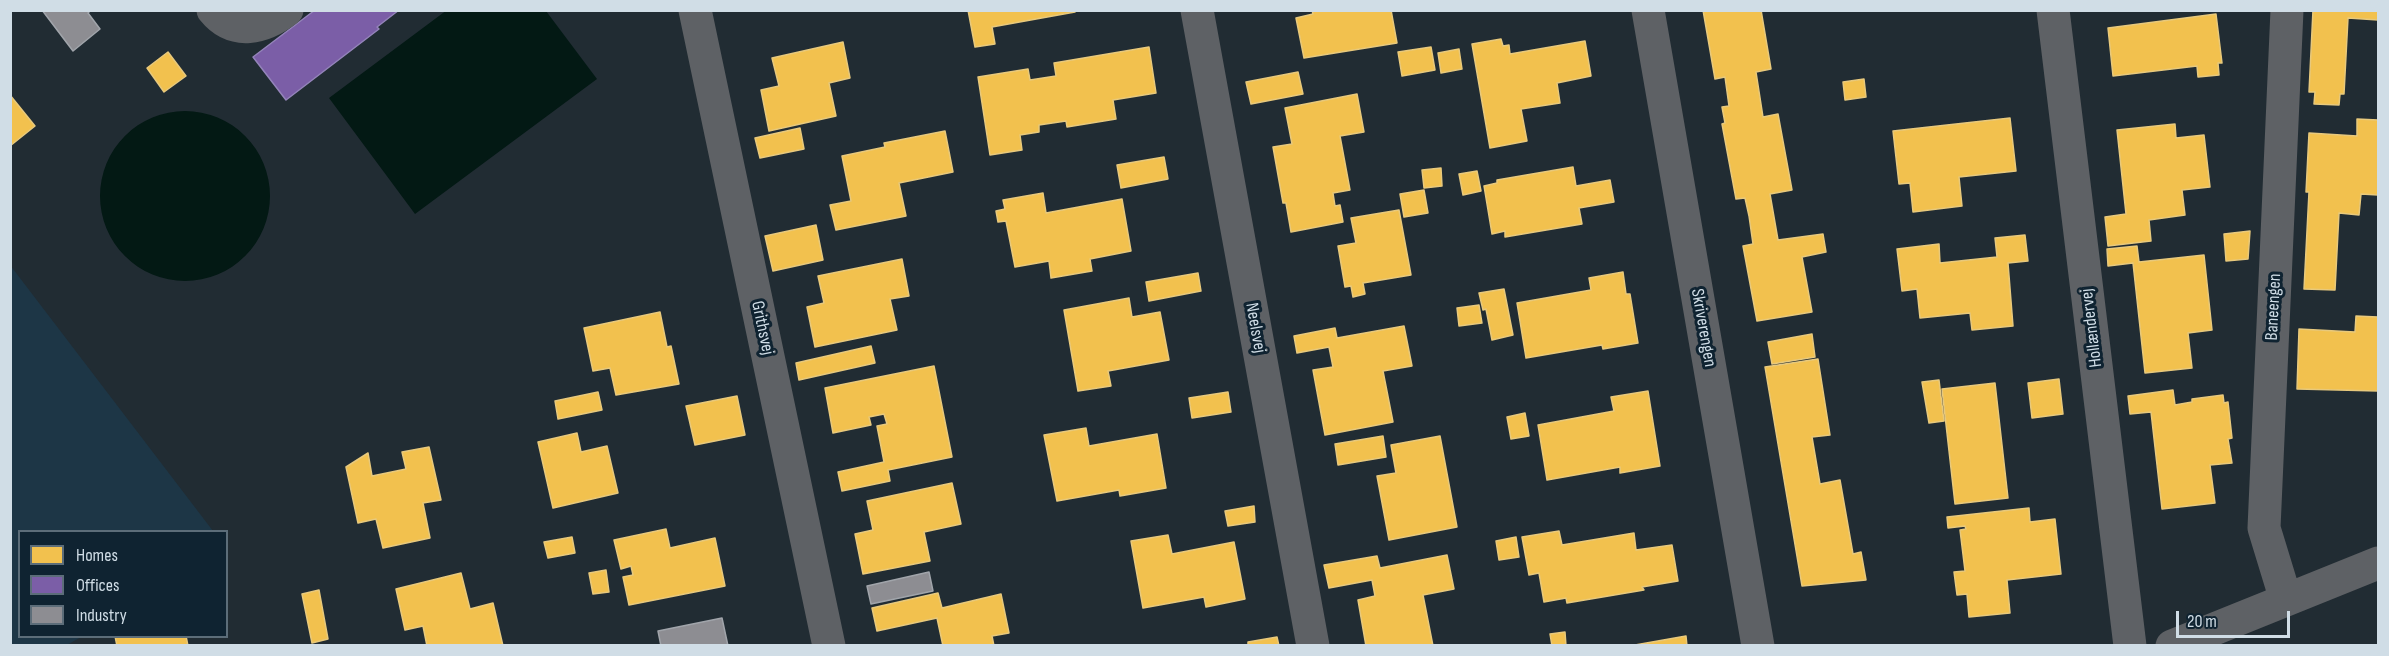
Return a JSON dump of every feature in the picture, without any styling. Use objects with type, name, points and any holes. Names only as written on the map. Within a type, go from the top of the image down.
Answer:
[{"type":"street","points":[[213,10],[227,23],[241,27],[257,27],[273,21],[287,10]]},
{"type":"street","name":"Grithsvej","points":[[695,10],[829,645]]},
{"type":"street","name":"Neelsvej","points":[[1197,10],[1313,645]]},
{"type":"street","name":"Skriverengen","points":[[1648,10],[1758,645]]},
{"type":"street","name":"Hollændervej","points":[[2053,10],[2130,645]]},
{"type":"street","name":"Baneengen","points":[[2286,600],[2264,528],[2287,10]]},
{"type":"street","points":[[2172,645],[2379,563]]},
{"type":"shaded area","points":[[447,10],[546,11],[597,79],[415,214],[329,98]]},
{"type":"shaded area","points":[[185,111],[202,112],[218,117],[245,136],[264,163],[269,179],[269,213],[264,229],[245,256],[218,275],[202,280],[185,281],[168,280],[152,275],[125,256],[106,229],[101,213],[100,196],[101,179],[106,163],[125,136],[152,117],[168,112]]},
{"type":"shaded area","points":[[10,265],[212,530],[18,530],[18,638],[79,638],[67,645],[11,645]]},
{"type":"building: Homes","points":[[968,10],[1074,10],[1075,12],[992,27],[995,44],[975,47]]},
{"type":"building: Homes","points":[[1312,10],[1391,10],[1397,43],[1304,58],[1296,18],[1313,14]]},
{"type":"building: Homes","points":[[1703,10],[1761,10],[1771,69],[1756,72],[1763,117],[1778,114],[1792,190],[1770,194],[1778,240],[1823,234],[1826,252],[1802,257],[1812,312],[1757,321],[1743,246],[1753,244],[1749,216],[1745,198],[1736,199],[1722,124],[1725,123],[1722,107],[1729,106],[1725,77],[1715,79]]},
{"type":"building: Homes","points":[[2313,10],[2378,10],[2378,20],[2348,18],[2344,94],[2340,94],[2339,105],[2314,104],[2315,92],[2309,92]]},
{"type":"building: Homes","points":[[2216,14],[2222,63],[2218,63],[2219,75],[2198,77],[2197,66],[2113,76],[2108,28]]},
{"type":"building: Homes","points":[[1501,39],[1503,46],[1509,45],[1510,54],[1585,41],[1591,76],[1557,83],[1560,103],[1521,109],[1527,141],[1490,148],[1472,44]]},
{"type":"building: Homes","points":[[843,42],[850,78],[829,83],[836,116],[769,131],[761,90],[779,86],[772,58]]},
{"type":"building: Homes","points":[[1149,47],[1156,93],[1113,100],[1116,119],[1067,127],[1066,121],[1039,125],[1039,132],[1020,135],[1022,150],[990,155],[978,77],[1028,69],[1030,80],[1056,76],[1054,63]]},
{"type":"building: Homes","points":[[1431,47],[1435,70],[1402,76],[1398,52]]},
{"type":"building: Homes","points":[[1459,49],[1462,69],[1441,73],[1438,53]]},
{"type":"building: Homes","points":[[168,52],[186,76],[164,92],[147,68]]},
{"type":"building: Homes","points":[[1298,72],[1303,94],[1251,104],[1246,82]]},
{"type":"building: Homes","points":[[1864,79],[1866,97],[1845,100],[1843,82]]},
{"type":"building: Homes","points":[[1357,94],[1364,132],[1340,136],[1350,190],[1333,193],[1335,206],[1340,205],[1343,222],[1291,232],[1286,203],[1283,203],[1273,147],[1292,144],[1285,108]]},
{"type":"building: Homes","points":[[10,95],[35,126],[10,146]]},
{"type":"building: Homes","points":[[2010,118],[2016,171],[1959,177],[1962,206],[1913,212],[1910,183],[1899,184],[1893,131]]},
{"type":"building: Homes","points":[[2357,119],[2378,120],[2378,195],[2361,194],[2359,215],[2339,213],[2335,290],[2304,289],[2309,192],[2306,192],[2309,133],[2357,136]]},
{"type":"building: Homes","points":[[2175,124],[2176,138],[2204,135],[2210,187],[2182,190],[2185,215],[2149,220],[2151,241],[2108,246],[2105,217],[2126,214],[2117,130]]},
{"type":"building: Homes","points":[[800,128],[804,149],[760,158],[755,138]]},
{"type":"building: Homes","points":[[945,131],[953,172],[899,183],[906,216],[836,230],[830,205],[851,201],[842,156],[885,147],[884,143]]},
{"type":"building: Homes","points":[[1164,157],[1168,179],[1121,188],[1117,165]]},
{"type":"building: Homes","points":[[1573,167],[1576,186],[1610,180],[1614,202],[1579,208],[1582,224],[1505,237],[1505,231],[1492,234],[1484,186],[1497,183],[1497,180]]},
{"type":"building: Homes","points":[[1441,168],[1442,186],[1424,188],[1422,170]]},
{"type":"building: Homes","points":[[1477,171],[1481,191],[1463,195],[1459,174]]},
{"type":"building: Homes","points":[[1424,190],[1428,213],[1404,217],[1400,194]]},
{"type":"building: Homes","points":[[1043,193],[1046,213],[1122,199],[1131,251],[1090,259],[1092,271],[1051,278],[1049,261],[1015,267],[1006,221],[998,222],[996,211],[1005,209],[1003,200]]},
{"type":"building: Homes","points":[[1399,210],[1411,275],[1363,283],[1365,294],[1353,297],[1351,286],[1345,287],[1338,246],[1356,243],[1351,218]]},
{"type":"building: Homes","points":[[816,225],[823,260],[773,271],[765,236]]},
{"type":"building: Homes","points":[[2250,231],[2248,259],[2226,261],[2224,234]]},
{"type":"building: Homes","points":[[2025,235],[2028,261],[2008,263],[2013,326],[1972,330],[1970,313],[1920,318],[1917,289],[1902,291],[1897,249],[1939,244],[1940,263],[1997,257],[1995,238]]},
{"type":"building: Homes","points":[[2137,246],[2139,262],[2204,255],[2212,330],[2188,333],[2192,368],[2145,373],[2133,263],[2108,266],[2107,249]]},
{"type":"building: Homes","points":[[902,259],[909,296],[890,299],[897,330],[815,347],[807,307],[824,303],[818,276]]},
{"type":"building: Homes","points":[[1623,272],[1626,294],[1630,294],[1638,343],[1603,349],[1602,345],[1526,358],[1517,303],[1591,290],[1589,278]]},
{"type":"building: Homes","points":[[1198,273],[1201,291],[1149,301],[1146,282]]},
{"type":"building: Homes","points":[[1504,289],[1513,335],[1492,340],[1486,309],[1483,310],[1479,293]]},
{"type":"building: Homes","points":[[1129,298],[1132,317],[1160,312],[1169,360],[1108,371],[1111,386],[1078,391],[1064,310]]},
{"type":"building: Homes","points":[[1479,305],[1482,323],[1459,326],[1457,308]]},
{"type":"building: Homes","points":[[660,312],[667,347],[671,346],[679,384],[616,395],[610,368],[593,371],[584,328]]},
{"type":"building: Homes","points":[[2356,316],[2378,317],[2378,391],[2297,389],[2299,329],[2355,332]]},
{"type":"building: Homes","points":[[1404,326],[1412,366],[1383,371],[1393,422],[1325,435],[1313,370],[1333,367],[1329,347],[1297,353],[1294,336],[1335,328],[1337,338]]},
{"type":"building: Homes","points":[[1812,334],[1815,357],[1772,364],[1768,342]]},
{"type":"building: Homes","points":[[871,346],[875,363],[799,380],[796,363]]},
{"type":"building: Homes","points":[[1818,359],[1830,435],[1812,437],[1820,484],[1840,480],[1853,554],[1861,552],[1866,580],[1802,586],[1765,367]]},
{"type":"building: Homes","points":[[934,366],[952,457],[888,470],[890,481],[842,491],[838,472],[884,462],[877,426],[887,424],[884,414],[869,417],[871,425],[833,433],[825,388]]},
{"type":"building: Homes","points":[[2059,379],[2063,414],[2032,418],[2028,383]]},
{"type":"building: Homes","points":[[1939,380],[1944,421],[1929,423],[1922,382]]},
{"type":"building: Homes","points":[[1995,383],[2008,498],[1955,504],[1942,389]]},
{"type":"building: Homes","points":[[2173,390],[2175,405],[2192,402],[2192,399],[2223,395],[2224,403],[2228,402],[2232,438],[2228,439],[2232,463],[2210,465],[2215,503],[2162,509],[2151,412],[2130,414],[2128,396]]},
{"type":"building: Homes","points":[[1648,391],[1660,466],[1620,473],[1620,467],[1547,480],[1538,425],[1614,411],[1611,397]]},
{"type":"building: Homes","points":[[598,392],[602,410],[558,419],[555,401]]},
{"type":"building: Homes","points":[[1228,392],[1231,412],[1192,418],[1189,398]]},
{"type":"building: Homes","points":[[737,396],[745,435],[695,445],[686,406]]},
{"type":"building: Homes","points":[[1525,413],[1529,436],[1511,439],[1507,417]]},
{"type":"building: Homes","points":[[1086,428],[1089,446],[1157,434],[1166,488],[1120,496],[1119,490],[1057,501],[1044,435]]},
{"type":"building: Homes","points":[[577,433],[581,452],[607,446],[618,493],[553,508],[538,442]]},
{"type":"building: Homes","points":[[1383,436],[1386,457],[1338,465],[1335,444]]},
{"type":"building: Homes","points":[[1440,436],[1457,527],[1389,540],[1377,476],[1396,473],[1391,445]]},
{"type":"building: Homes","points":[[429,447],[441,500],[423,503],[430,538],[383,548],[376,519],[358,523],[346,467],[368,453],[372,476],[406,469],[402,452]]},
{"type":"building: Homes","points":[[952,483],[961,524],[924,532],[930,561],[863,574],[855,534],[873,530],[867,501]]},
{"type":"building: Homes","points":[[1254,506],[1255,522],[1228,526],[1225,511]]},
{"type":"building: Homes","points":[[2029,508],[2030,522],[2055,519],[2061,574],[2007,580],[2010,613],[1969,617],[1967,594],[1957,595],[1954,572],[1965,571],[1960,530],[1966,529],[1965,526],[1948,528],[1947,517]]},
{"type":"building: Homes","points":[[666,529],[670,548],[715,538],[725,586],[629,605],[623,577],[633,575],[631,566],[621,569],[614,540]]},
{"type":"building: Homes","points":[[1559,531],[1562,545],[1634,533],[1636,550],[1672,545],[1678,581],[1642,587],[1644,590],[1567,603],[1566,598],[1544,602],[1539,573],[1529,575],[1522,537]]},
{"type":"building: Homes","points":[[1168,535],[1172,554],[1234,542],[1245,599],[1206,607],[1204,597],[1143,608],[1131,541]]},
{"type":"building: Homes","points":[[572,537],[575,553],[548,558],[544,542]]},
{"type":"building: Homes","points":[[1516,537],[1519,557],[1499,560],[1496,541]]},
{"type":"building: Homes","points":[[1447,555],[1454,589],[1423,595],[1433,646],[1366,646],[1358,600],[1375,596],[1372,580],[1329,588],[1324,565],[1377,556],[1380,568]]},
{"type":"building: Homes","points":[[606,570],[609,592],[593,594],[589,573]]},
{"type":"building: Homes","points":[[461,573],[470,609],[493,603],[503,646],[427,646],[423,626],[405,630],[396,589]]},
{"type":"building: Homes","points":[[319,590],[328,639],[312,643],[302,594]]},
{"type":"building: Homes","points":[[938,593],[942,608],[1001,594],[1009,633],[992,636],[994,646],[943,646],[937,618],[877,631],[872,608]]},
{"type":"building: Homes","points":[[1565,632],[1566,646],[1552,646],[1550,634]]},
{"type":"building: Homes","points":[[1686,636],[1687,646],[1635,646],[1635,645]]},
{"type":"building: Homes","points":[[1277,637],[1279,646],[1245,646],[1248,642]]},
{"type":"building: Homes","points":[[115,638],[186,638],[188,646],[117,646]]},
{"type":"building: Offices","points":[[315,10],[399,10],[377,27],[379,29],[286,100],[253,57]]},
{"type":"building: Industry","points":[[42,10],[91,10],[88,13],[100,29],[73,51]]},
{"type":"building: Industry","points":[[929,572],[933,591],[871,604],[867,586]]},
{"type":"building: Industry","points":[[722,618],[728,646],[661,646],[658,631]]}]
